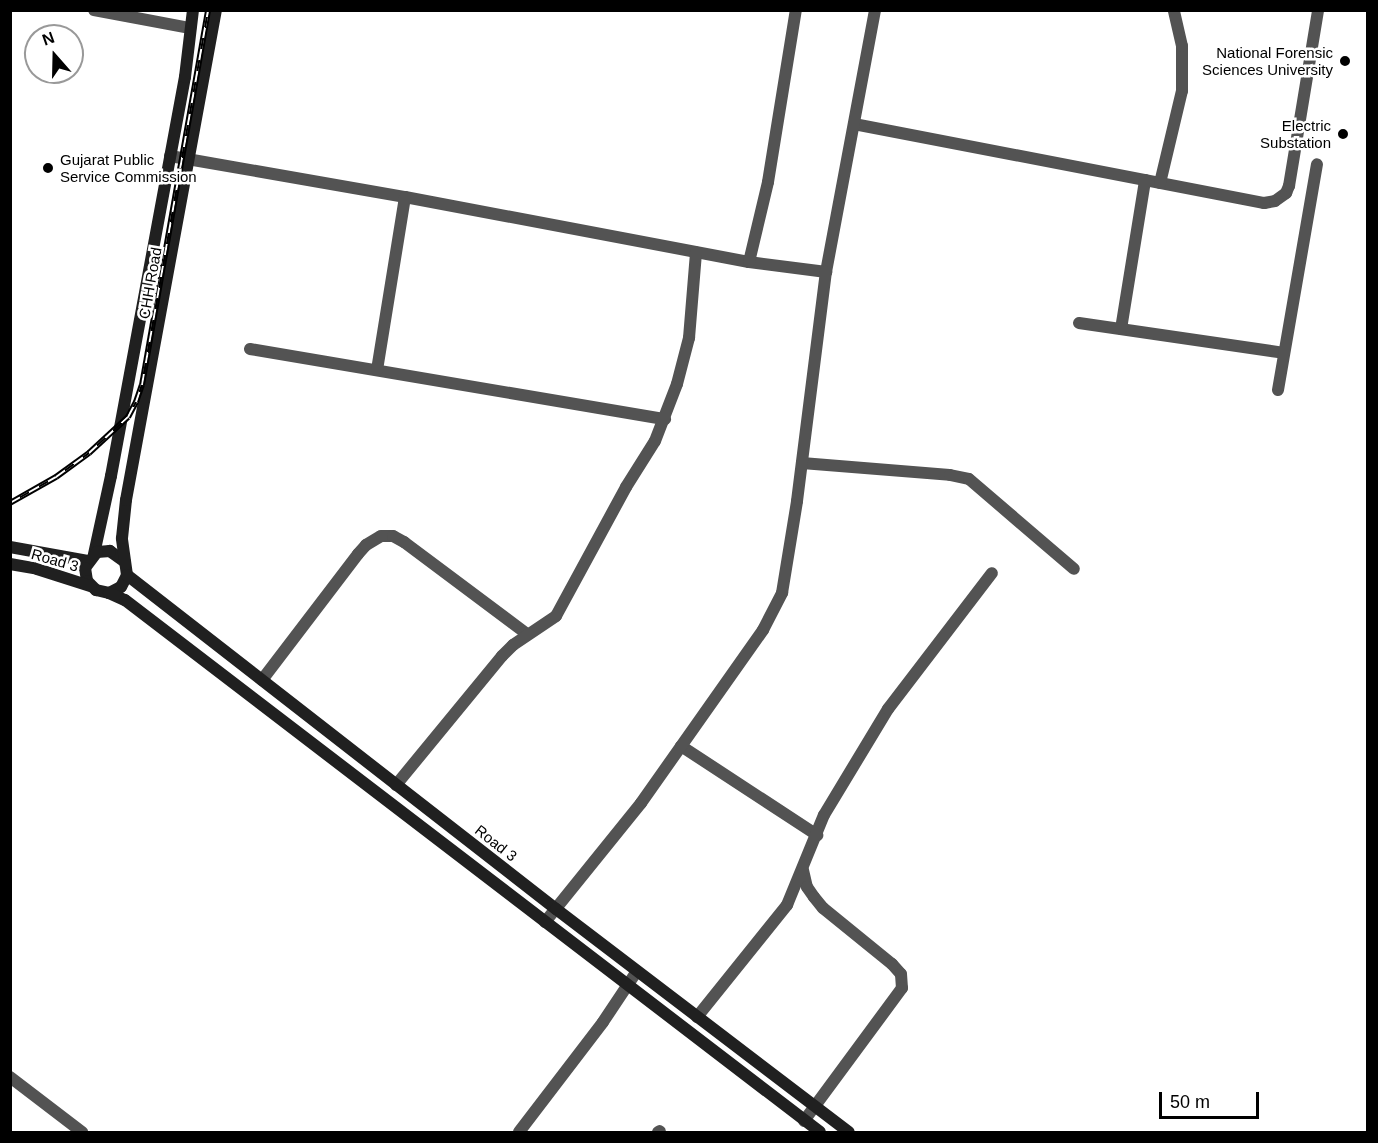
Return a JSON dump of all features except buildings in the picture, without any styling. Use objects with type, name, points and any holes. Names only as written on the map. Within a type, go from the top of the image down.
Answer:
[{"type":"street","points":[[94,10],[190,28]]},
{"type":"street","points":[[193,10],[185,77],[170,156],[91,558],[85,574],[90,586],[96,590],[109,592],[134,606],[820,1132]]},
{"type":"street","name":"CHH Road","points":[[126,569],[123,538],[126,500],[216,10]]},
{"type":"street","points":[[749,262],[768,182],[796,10]]},
{"type":"street","points":[[545,922],[641,802],[763,630],[782,593],[787,574],[826,272],[875,10]]},
{"type":"street","points":[[1160,183],[1182,92],[1182,46],[1174,10]]},
{"type":"street","points":[[854,124],[1264,203],[1281,198],[1289,186],[1307,111],[1318,10]]},
{"type":"street","points":[[170,156],[405,196],[749,262],[826,272]]},
{"type":"street","points":[[1278,390],[1317,164]]},
{"type":"street","points":[[1121,329],[1145,180]]},
{"type":"street","points":[[377,370],[405,196]]},
{"type":"street","points":[[396,785],[502,656],[527,634],[544,627],[556,616],[626,487],[655,441],[665,419],[689,338],[696,252]]},
{"type":"street","points":[[1079,323],[1284,353]]},
{"type":"street","points":[[250,349],[665,419]]},
{"type":"street","points":[[802,463],[950,475],[969,479],[1074,569]]},
{"type":"street","points":[[262,680],[357,554],[366,544],[381,536],[393,536],[404,542],[527,634]]},
{"type":"street","name":"Road 3","points":[[10,547],[91,558]]},
{"type":"street","points":[[91,558],[110,551],[116,553],[126,569],[121,586],[109,592]]},
{"type":"street","name":"Road 3","points":[[10,564],[37,568],[90,586]]},
{"type":"street","name":"Road 3","points":[[126,569],[396,785],[849,1132]]},
{"type":"street","points":[[697,1017],[787,905],[832,801],[888,709],[992,573]]},
{"type":"street","points":[[681,746],[817,835]]},
{"type":"street","points":[[803,870],[807,887],[823,908],[892,964],[901,974],[902,988],[804,1121]]},
{"type":"street","points":[[519,1132],[603,1022],[637,971]]},
{"type":"street","points":[[10,1077],[82,1132]]},
{"type":"railway","points":[[10,503],[56,477],[89,453],[128,417],[136,402],[142,385],[208,10]]},
{"type":"place","name":"National Forensic Sciences University","points":[[1345,61]]},
{"type":"place","name":"Electric Substation","points":[[1343,134]]},
{"type":"place","name":"Gujarat Public Service Commission","points":[[48,168]]}]
